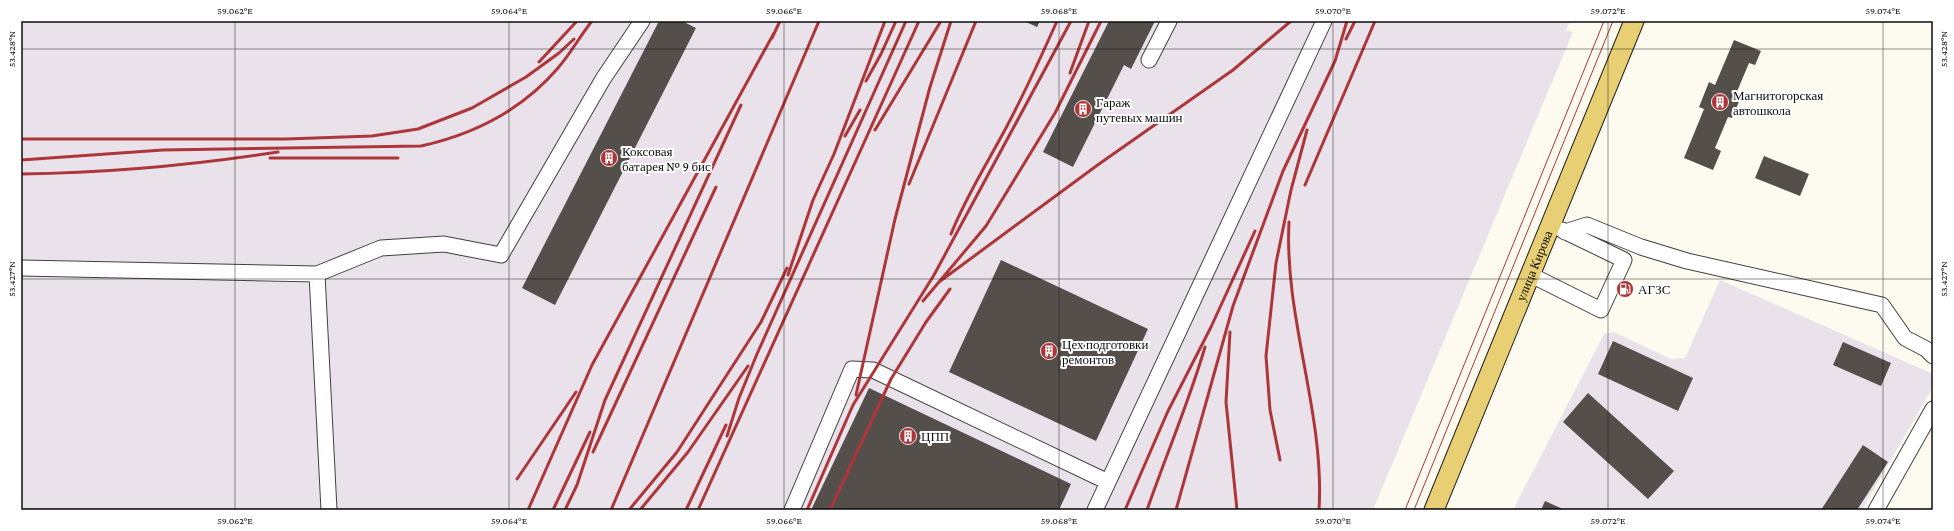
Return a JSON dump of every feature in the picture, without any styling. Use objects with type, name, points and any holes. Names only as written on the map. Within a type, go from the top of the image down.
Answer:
[{"type":"main road","name":"улица Кирова","points":[[1434,510],[1530,275],[1558,229],[1634,21]]},
{"type":"lane","points":[[21,268],[317,274],[381,248],[444,244],[501,255],[603,79],[642,21]]},
{"type":"lane","points":[[1149,60],[1169,21]]},
{"type":"lane","points":[[1095,510],[1324,21]]},
{"type":"lane","points":[[1558,229],[1587,225],[1641,247],[1687,261],[1882,305],[1905,338],[1926,349],[1933,356]]},
{"type":"lane","points":[[1530,275],[1601,310],[1624,260],[1558,229]]},
{"type":"lane","points":[[317,274],[329,510]]},
{"type":"lane","points":[[792,510],[852,369],[873,370],[1108,482]]},
{"type":"lane","points":[[1876,510],[1933,409]]},
{"type":"shaded area","points":[[21,21],[1570,21],[1566,30],[1573,32],[1373,510],[21,510]]},
{"type":"shaded area","points":[[1720,280],[1933,374],[1933,387],[1862,510],[1513,510],[1604,334],[1614,332],[1671,359],[1685,358]]},
{"type":"building","name":"Коксовая батарея № 9 бис","points":[[659,21],[682,21],[696,28],[555,305],[522,288]]},
{"type":"building","points":[[1024,21],[1040,21],[1037,27]]},
{"type":"building","name":"Гараж путевых машин","points":[[1109,21],[1155,21],[1131,69],[1124,65],[1073,167],[1043,152]]},
{"type":"building","name":"Магнитогорская автошкола","points":[[1734,40],[1761,51],[1755,65],[1749,63],[1736,94],[1741,97],[1732,118],[1728,117],[1715,148],[1721,151],[1713,170],[1684,158],[1704,109],[1699,107],[1709,82],[1715,85]]},
{"type":"building","points":[[1764,156],[1809,174],[1800,196],[1755,178]]},
{"type":"building","name":"Цех подготовки ремонтов","points":[[1001,260],[1148,329],[1096,441],[949,372]]},
{"type":"building","points":[[1613,341],[1693,378],[1678,411],[1598,374]]},
{"type":"building","points":[[1843,342],[1891,363],[1881,386],[1833,365]]},
{"type":"building","name":"ЦПП","points":[[869,388],[1071,484],[1059,510],[811,510]]},
{"type":"building","points":[[1588,393],[1674,471],[1648,499],[1563,422]]},
{"type":"building","points":[[1863,445],[1888,462],[1857,510],[1821,510]]},
{"type":"building","points":[[1545,501],[1565,510],[1541,510]]},
{"type":"tram line","points":[[1405,510],[1604,21]]},
{"type":"tram line","points":[[1414,510],[1613,21]]},
{"type":"railway","points":[[539,62],[577,21]]},
{"type":"railway","points":[[21,160],[163,150],[421,146],[460,135],[479,127],[513,108],[544,83],[558,68],[592,21]]},
{"type":"railway","points":[[772,38],[780,21]]},
{"type":"railway","points":[[611,510],[819,21]]},
{"type":"railway","points":[[788,275],[813,200],[834,154],[885,21]]},
{"type":"railway","points":[[866,81],[881,54],[896,21]]},
{"type":"railway","points":[[727,436],[739,398],[757,354],[906,21]]},
{"type":"railway","points":[[698,510],[919,21]]},
{"type":"railway","points":[[875,130],[941,21]]},
{"type":"railway","points":[[856,395],[895,219],[930,87],[951,21]]},
{"type":"railway","points":[[909,184],[976,21]]},
{"type":"railway","points":[[951,234],[970,193],[1020,100],[1057,21]]},
{"type":"railway","points":[[807,510],[853,405],[934,275],[1071,21]]},
{"type":"railway","points":[[1070,73],[1089,21]]},
{"type":"railway","points":[[923,301],[986,226],[1055,113],[1101,21]]},
{"type":"railway","points":[[939,282],[1099,164],[1233,70],[1291,21]]},
{"type":"railway","points":[[1176,510],[1233,306],[1283,171],[1335,61],[1347,21]]},
{"type":"railway","points":[[1346,39],[1355,21]]},
{"type":"railway","points":[[1305,185],[1375,21]]},
{"type":"railway","points":[[528,510],[592,365],[774,33]]},
{"type":"railway","points":[[21,139],[286,139],[372,136],[418,129],[472,108],[526,77],[559,53],[574,39]]},
{"type":"railway","points":[[565,510],[577,485],[605,400],[741,105]]},
{"type":"railway","points":[[845,136],[860,110]]},
{"type":"railway","points":[[1280,460],[1270,410],[1266,356],[1276,263],[1291,190],[1307,130]]},
{"type":"railway","points":[[21,174],[150,168],[278,152]]},
{"type":"railway","points":[[270,158],[398,158]]},
{"type":"railway","points":[[593,452],[716,187]]},
{"type":"railway","points":[[1289,222],[1289,258],[1292,294],[1316,438],[1319,474],[1319,510]]},
{"type":"railway","points":[[1125,510],[1168,411],[1211,327],[1255,231]]},
{"type":"railway","points":[[629,510],[677,452],[761,322],[787,268]]},
{"type":"railway","points":[[830,510],[891,379],[926,322],[950,289]]},
{"type":"railway","points":[[1230,332],[1226,402],[1237,510]]},
{"type":"railway","points":[[1147,510],[1192,388],[1205,347]]},
{"type":"railway","points":[[640,510],[688,452],[748,366]]},
{"type":"railway","points":[[517,479],[576,392]]},
{"type":"railway","points":[[686,510],[726,425]]},
{"type":"railway","points":[[553,510],[590,432]]},
{"type":"place","name":"Магнитогорская автошкола","points":[[1720,102]]},
{"type":"place","name":"Гараж путевых машин","points":[[1083,109]]},
{"type":"place","name":"Коксовая батарея № 9 бис","points":[[609,158]]},
{"type":"place","name":"АГЗС","points":[[1625,289]]},
{"type":"place","name":"Цех подготовки ремонтов","points":[[1049,351]]},
{"type":"place","name":"ЦПП","points":[[908,436]]}]
